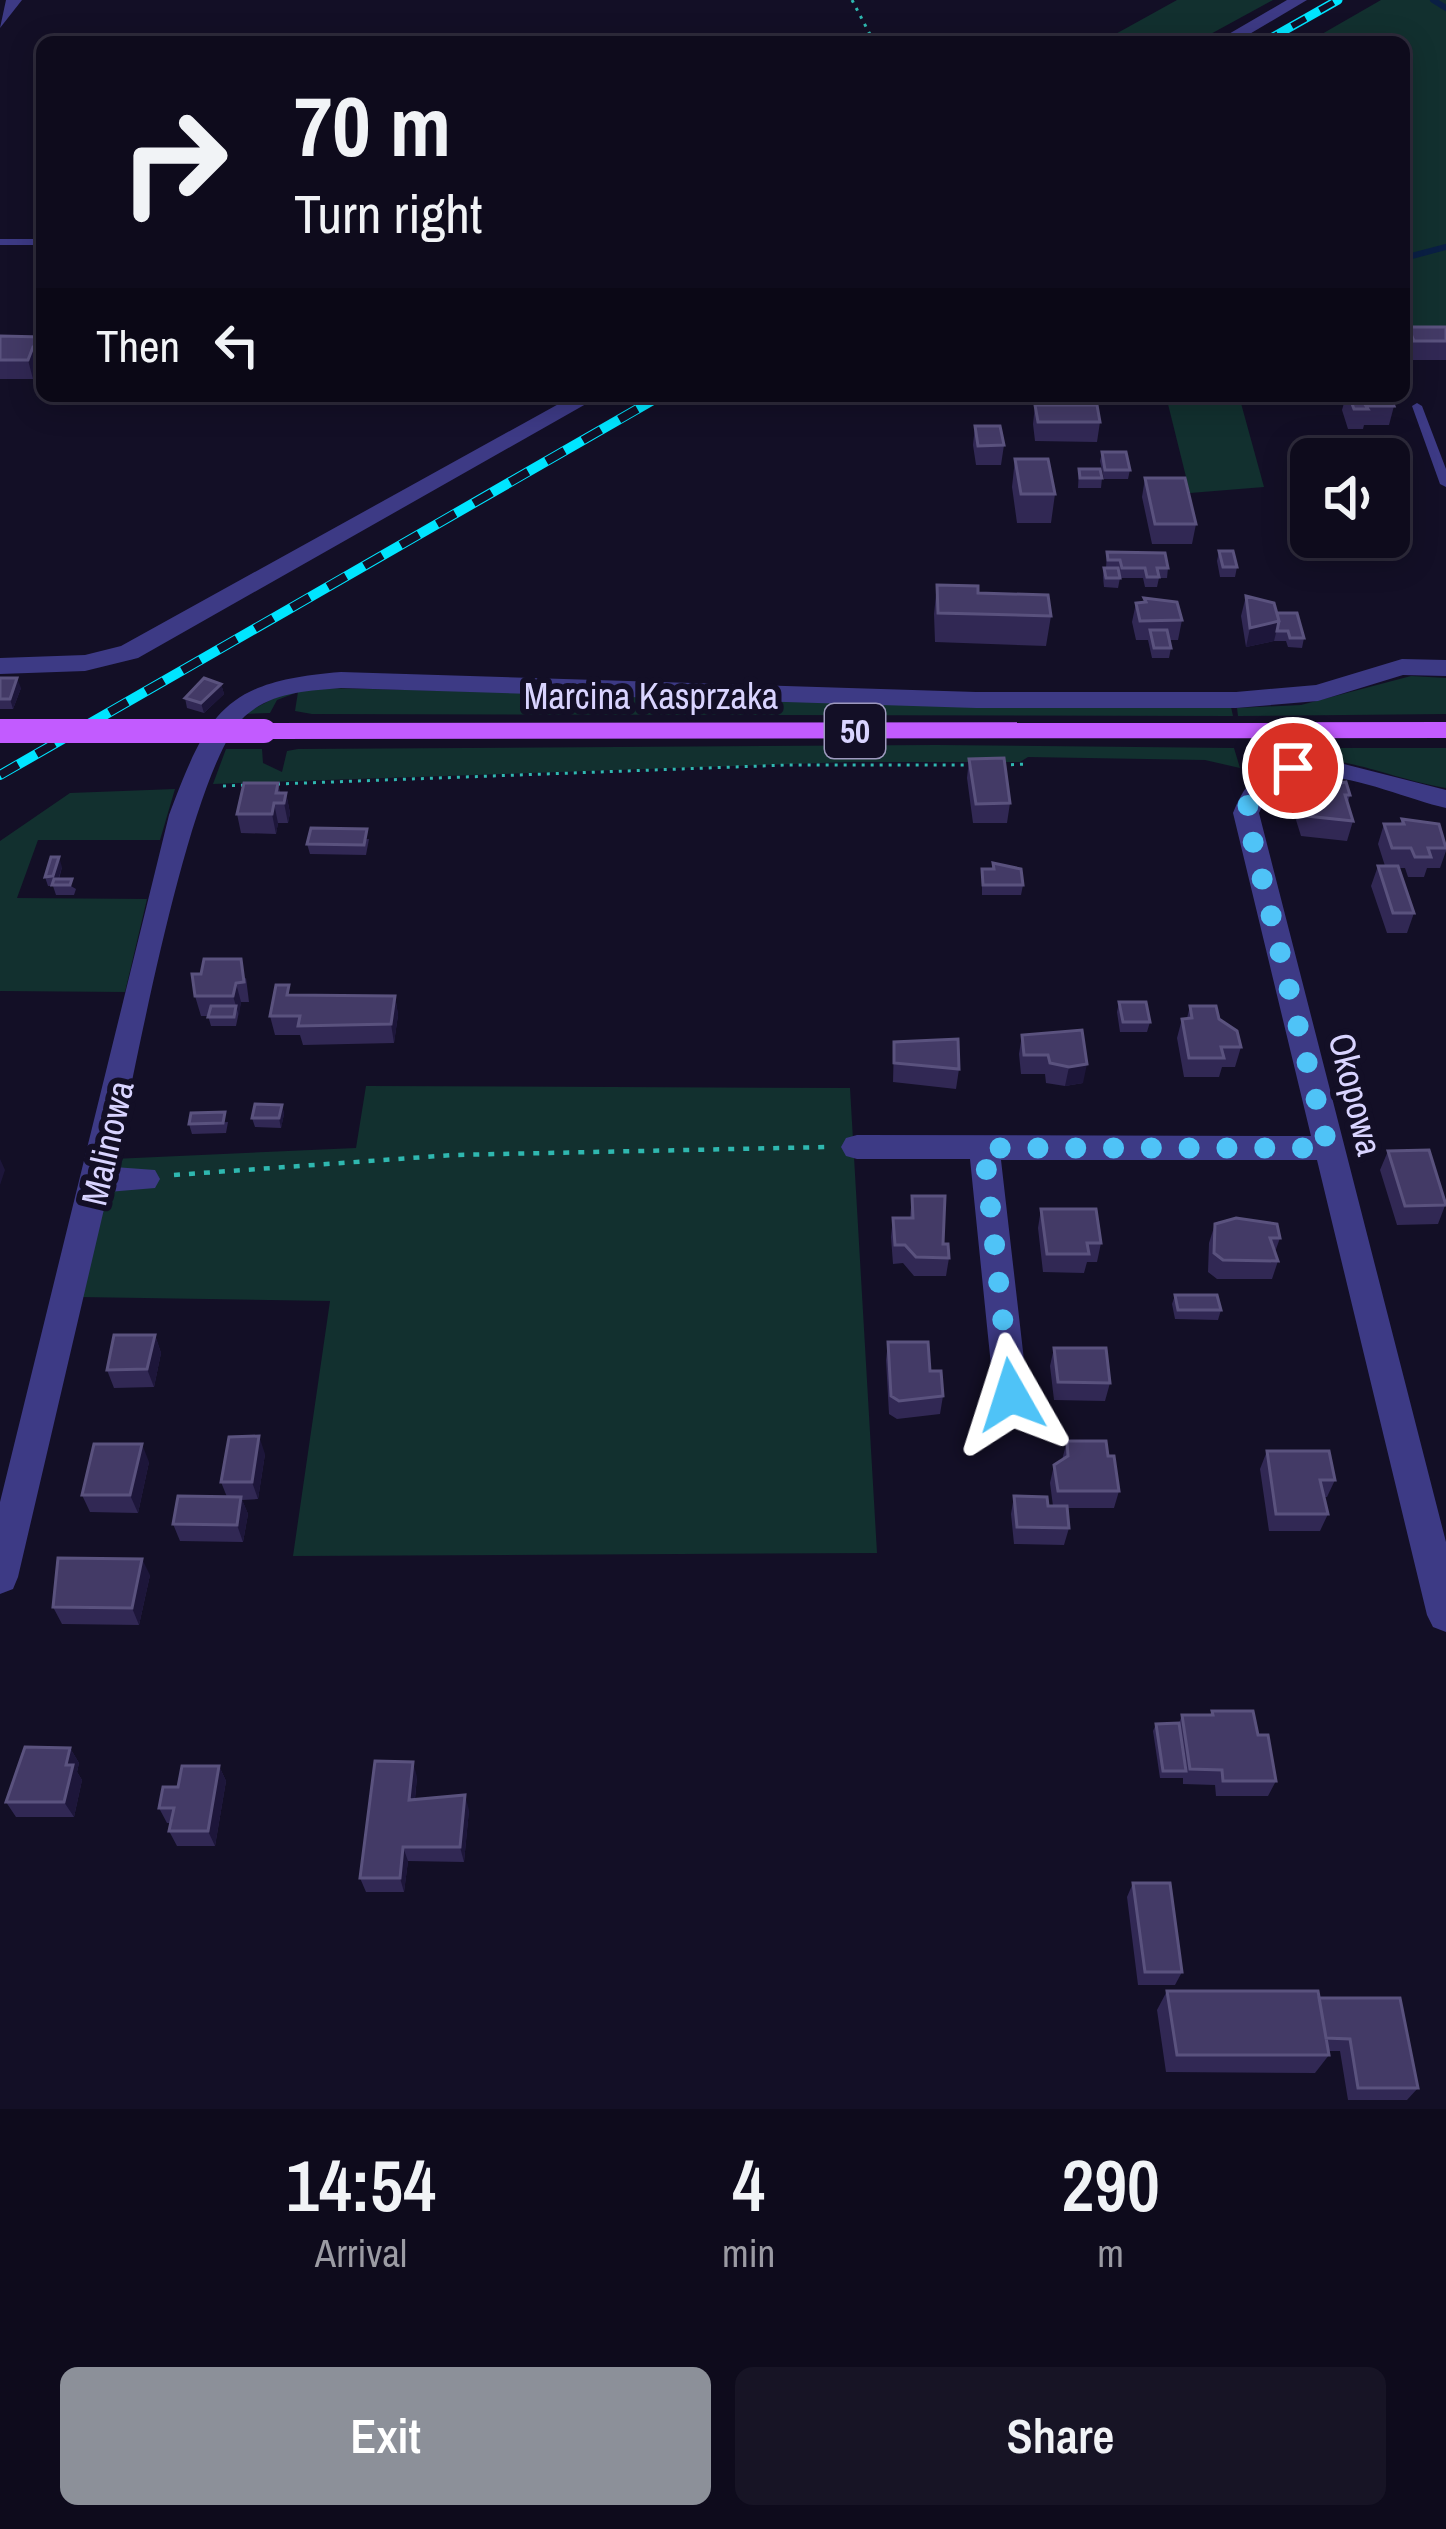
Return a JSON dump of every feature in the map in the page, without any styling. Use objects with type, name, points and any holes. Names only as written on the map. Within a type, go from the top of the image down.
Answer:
[{"type":"main road","name":"Marcina Kasprzaka","points":[[0,730],[1446,730]]},
{"type":"street","points":[[0,22],[14,0]]},
{"type":"street","points":[[1235,36],[1299,0]]},
{"type":"street","points":[[0,666],[85,663],[129,652],[579,402]]},
{"type":"street","name":"Marcina Kasprzaka","points":[[226,715],[265,689],[321,680],[958,700],[1236,700],[1318,693],[1402,667],[1446,668]]},
{"type":"street","name":"Malinowa","points":[[0,1577],[182,815],[212,734],[226,715]]},
{"type":"street","name":"Okopowa","points":[[1446,800],[1315,766],[1270,776],[1250,792],[1246,813],[1446,1616]]},
{"type":"street","points":[[857,1147],[1328,1148]]},
{"type":"street","points":[[984,1148],[1011,1395]]},
{"type":"street","points":[[98,1180],[144,1179]]},
{"type":"lane","points":[[0,242],[36,242]]},
{"type":"lane","points":[[1417,406],[1446,484]]},
{"type":"path","points":[[852,0],[871,36]]},
{"type":"path","points":[[994,764],[1027,764]]},
{"type":"path","points":[[269,784],[787,765],[978,765]]},
{"type":"path","points":[[208,785],[247,785]]},
{"type":"path","points":[[144,1179],[212,1169],[453,1155],[857,1147]]},
{"type":"green space","points":[[1177,0],[1273,0],[1207,36],[1112,36]]},
{"type":"green space","points":[[1381,0],[1446,0],[1446,327],[1410,327],[1410,36],[1318,36]]},
{"type":"green space","points":[[1167,402],[1241,402],[1264,487],[1190,493]]},
{"type":"green space","points":[[1411,676],[1446,678],[1446,714],[1238,716],[1237,708],[1301,705]]},
{"type":"green space","points":[[320,688],[1231,707],[1233,716],[312,714],[295,711],[298,692],[277,700],[270,713],[244,714],[282,694]]},
{"type":"green space","points":[[1234,748],[1240,768],[1205,760],[1028,757],[1020,762],[850,762],[213,784],[226,749],[262,749],[263,763],[282,772],[287,751],[298,749]]},
{"type":"green space","points":[[1246,748],[1446,748],[1446,788],[1328,760],[1249,770]]},
{"type":"green space","points":[[175,789],[160,840],[38,840],[17,898],[147,899],[125,992],[0,991],[0,841],[70,793]]},
{"type":"green space","points":[[366,1086],[850,1088],[877,1553],[293,1556],[330,1301],[79,1297],[113,1159],[356,1148]]},
{"type":"building","points":[[1410,327],[1446,327],[1446,341],[1414,341]]},
{"type":"building","points":[[0,336],[36,337],[28,360],[0,360]]},
{"type":"building","points":[[1351,402],[1392,402],[1394,406],[1366,406],[1368,409],[1354,409]]},
{"type":"building","points":[[1035,405],[1097,405],[1100,422],[1038,422]]},
{"type":"building","points":[[975,426],[1000,426],[1004,445],[978,446]]},
{"type":"building","points":[[1102,452],[1126,452],[1130,470],[1105,470]]},
{"type":"building","points":[[1015,459],[1048,459],[1055,494],[1021,494]]},
{"type":"building","points":[[1079,469],[1100,469],[1102,478],[1080,478]]},
{"type":"building","points":[[1145,478],[1185,478],[1196,524],[1155,524]]},
{"type":"building","points":[[1219,551],[1233,551],[1237,567],[1223,567]]},
{"type":"building","points":[[1107,552],[1165,553],[1168,568],[1157,568],[1159,577],[1147,577],[1145,568],[1122,568],[1120,560],[1108,560]]},
{"type":"building","points":[[1104,568],[1118,568],[1120,578],[1106,578]]},
{"type":"building","points":[[937,585],[978,586],[978,593],[1048,595],[1051,616],[938,613]]},
{"type":"building","points":[[1246,596],[1274,603],[1279,621],[1250,628]]},
{"type":"building","points":[[1144,598],[1177,602],[1182,620],[1140,621],[1136,603],[1146,602]]},
{"type":"building","points":[[1277,613],[1297,613],[1304,638],[1277,631]]},
{"type":"building","points":[[1150,630],[1167,630],[1171,648],[1154,648]]},
{"type":"building","points":[[0,678],[17,678],[10,699],[0,699]]},
{"type":"building","points":[[204,678],[221,684],[201,703],[185,698]]},
{"type":"building","points":[[1004,758],[1010,803],[976,804],[969,759]]},
{"type":"building","points":[[1346,782],[1353,821],[1307,816],[1302,800],[1323,793],[1321,786]]},
{"type":"building","points":[[244,783],[278,783],[276,793],[286,793],[284,803],[274,803],[272,814],[237,814]]},
{"type":"building","points":[[1402,819],[1439,824],[1446,848],[1428,848],[1431,857],[1415,857],[1411,848],[1392,848],[1384,824],[1404,824]]},
{"type":"building","points":[[311,828],[367,829],[364,845],[307,844]]},
{"type":"building","points":[[51,857],[59,857],[53,876],[45,877]]},
{"type":"building","points":[[993,863],[1021,869],[1023,885],[983,885],[982,869],[994,869]]},
{"type":"building","points":[[1378,866],[1398,866],[1414,913],[1393,913]]},
{"type":"building","points":[[54,879],[72,879],[70,885],[52,885]]},
{"type":"building","points":[[204,959],[241,959],[244,982],[236,983],[233,996],[195,996],[192,974],[201,974]]},
{"type":"building","points":[[276,985],[289,985],[287,995],[395,996],[391,1024],[298,1026],[300,1016],[270,1016]]},
{"type":"building","points":[[1119,1002],[1146,1002],[1150,1022],[1123,1022]]},
{"type":"building","points":[[211,1006],[236,1006],[234,1017],[208,1017]]},
{"type":"building","points":[[1190,1006],[1216,1006],[1219,1019],[1237,1031],[1241,1047],[1221,1047],[1224,1058],[1189,1058],[1182,1019],[1192,1018]]},
{"type":"building","points":[[1082,1030],[1087,1064],[1069,1067],[1050,1063],[1048,1055],[1024,1055],[1022,1035]]},
{"type":"building","points":[[958,1039],[959,1069],[894,1063],[894,1042]]},
{"type":"building","points":[[255,1104],[282,1105],[279,1118],[252,1118]]},
{"type":"building","points":[[225,1112],[223,1123],[189,1124],[191,1113]]},
{"type":"building","points":[[1429,1150],[1446,1205],[1405,1206],[1388,1151]]},
{"type":"building","points":[[912,1196],[945,1196],[943,1244],[948,1244],[949,1258],[916,1257],[905,1245],[895,1245],[893,1218],[913,1218]]},
{"type":"building","points":[[1041,1209],[1096,1209],[1101,1243],[1087,1243],[1089,1254],[1047,1254]]},
{"type":"building","points":[[1236,1218],[1277,1224],[1280,1238],[1270,1238],[1278,1261],[1223,1260],[1214,1253],[1215,1224]]},
{"type":"building","points":[[1175,1295],[1217,1295],[1221,1310],[1178,1310]]},
{"type":"building","points":[[114,1335],[155,1335],[147,1369],[107,1370]]},
{"type":"building","points":[[888,1342],[928,1342],[930,1371],[941,1371],[943,1396],[899,1401],[891,1396]]},
{"type":"building","points":[[1054,1348],[1106,1348],[1110,1383],[1058,1382]]},
{"type":"building","points":[[259,1436],[252,1482],[221,1482],[229,1437]]},
{"type":"building","points":[[1067,1441],[1106,1441],[1108,1456],[1114,1456],[1119,1491],[1058,1491],[1054,1465],[1068,1456]]},
{"type":"building","points":[[94,1444],[142,1444],[130,1495],[82,1495]]},
{"type":"building","points":[[1267,1451],[1329,1451],[1335,1480],[1320,1480],[1328,1514],[1276,1514]]},
{"type":"building","points":[[178,1496],[241,1497],[237,1525],[173,1524]]},
{"type":"building","points":[[1014,1496],[1047,1497],[1048,1506],[1067,1506],[1069,1528],[1017,1527]]},
{"type":"building","points":[[58,1558],[142,1559],[132,1608],[53,1607]]},
{"type":"building","points":[[1212,1711],[1253,1711],[1258,1735],[1268,1735],[1276,1781],[1223,1781],[1222,1770],[1190,1769],[1182,1715],[1213,1715]]},
{"type":"building","points":[[1179,1723],[1186,1771],[1163,1771],[1156,1724]]},
{"type":"building","points":[[25,1747],[70,1748],[66,1765],[73,1765],[64,1802],[6,1802]]},
{"type":"building","points":[[375,1761],[413,1762],[409,1800],[465,1795],[460,1847],[403,1847],[400,1878],[360,1878]]},
{"type":"building","points":[[182,1766],[219,1766],[208,1831],[169,1831],[174,1808],[159,1808],[163,1787],[178,1787]]},
{"type":"building","points":[[1133,1883],[1170,1883],[1182,1972],[1145,1972]]},
{"type":"building","points":[[1167,1991],[1318,1991],[1329,2055],[1177,2055]]},
{"type":"building","points":[[1319,1998],[1400,1998],[1418,2088],[1358,2088],[1350,2039],[1326,2038]]},
{"type":"waterway","points":[[1433,0],[1446,8]]},
{"type":"waterway","points":[[1410,256],[1446,247]]},
{"type":"railway","points":[[1275,36],[1338,0]]},
{"type":"railway","points":[[0,775],[650,402]]},
{"type":"route","points":[[1011,1395],[984,1148],[1328,1148],[1246,813],[1250,792],[1270,776],[1293,768]]}]
